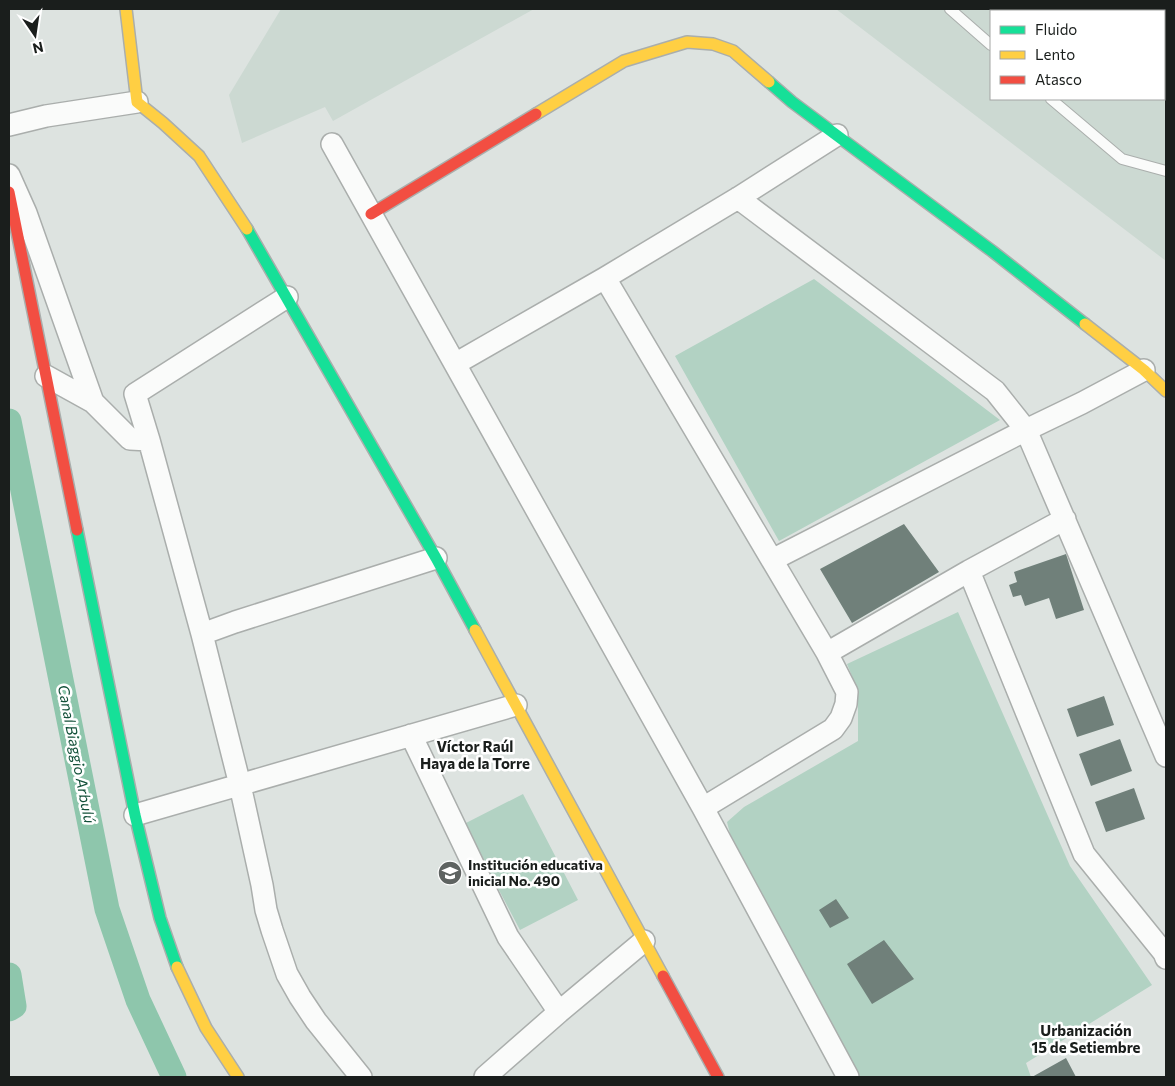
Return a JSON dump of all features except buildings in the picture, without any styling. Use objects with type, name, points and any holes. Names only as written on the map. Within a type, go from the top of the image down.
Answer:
[{"type":"street","points":[[126,9],[137,102],[199,156],[248,231],[436,558],[718,1077]]},
{"type":"street","points":[[371,214],[624,61],[687,42],[713,44],[733,51],[792,102],[992,251],[1144,370],[1166,391]]},
{"type":"street","points":[[9,125],[46,116],[137,102]]},
{"type":"street","points":[[455,364],[605,278],[738,198],[837,135]]},
{"type":"street","points":[[332,144],[703,808],[848,1077]]},
{"type":"street","points":[[9,175],[26,213],[93,402]]},
{"type":"street","points":[[9,192],[135,815],[160,918],[178,969],[206,1028],[238,1077]]},
{"type":"street","points":[[738,198],[995,391],[1026,430],[1166,756]]},
{"type":"street","points":[[605,278],[827,652],[847,692],[846,704],[841,718],[833,729],[703,808]]},
{"type":"street","points":[[287,297],[135,394],[202,634],[240,785],[266,910],[287,974],[300,998],[316,1021],[362,1077]]},
{"type":"street","points":[[772,560],[1144,370]]},
{"type":"street","points":[[46,376],[93,402],[130,439],[148,440]]},
{"type":"street","points":[[827,652],[1065,519]]},
{"type":"street","points":[[202,634],[234,622],[436,558]]},
{"type":"street","points":[[969,571],[1084,854],[1165,948]]},
{"type":"street","points":[[135,815],[516,704]]},
{"type":"street","points":[[411,735],[508,937],[559,1012]]},
{"type":"street","points":[[485,1077],[644,941]]},
{"type":"lane","points":[[950,9],[990,45]]},
{"type":"lane","points":[[1051,100],[1122,159],[1166,171]]},
{"type":"shaded area","points":[[281,9],[534,9],[333,121],[325,107],[242,143],[229,95]]},
{"type":"shaded area","points":[[836,9],[1166,9],[1166,261]]},
{"type":"green space","points":[[814,279],[1000,420],[779,541],[675,356]]},
{"type":"green space","points":[[958,612],[1070,866],[1152,985],[1026,1063],[1031,1077],[860,1077],[731,838],[727,822],[744,807],[858,741],[858,691],[847,664]]},
{"type":"green space","points":[[523,794],[578,900],[520,930],[464,824]]},
{"type":"waterway","name":"Canal Biaggio Arbulú","points":[[9,421],[107,909],[138,1000],[174,1077]]},
{"type":"waterway","points":[[9,975],[14,1006],[9,1009]]},
{"type":"traffic: fast","points":[[769,82],[792,102],[992,251],[1085,324]]},
{"type":"traffic: fast","points":[[247,229],[436,558],[475,630]]},
{"type":"traffic: fast","points":[[77,530],[135,815],[160,918],[177,967]]},
{"type":"traffic: slow","points":[[126,9],[137,102],[199,156],[247,229]]},
{"type":"traffic: slow","points":[[536,114],[624,61],[687,42],[713,44],[733,51],[769,82]]},
{"type":"traffic: slow","points":[[1085,324],[1144,370],[1166,391]]},
{"type":"traffic: slow","points":[[475,630],[663,976]]},
{"type":"traffic: slow","points":[[177,967],[206,1028],[238,1077]]},
{"type":"traffic: jam","points":[[371,214],[536,114]]},
{"type":"traffic: jam","points":[[9,192],[77,530]]},
{"type":"traffic: jam","points":[[663,976],[718,1077]]},
{"type":"place","name":"Institución educativa inicial No. 490","points":[[450,873]]},
{"type":"district","name":"Víctor Raúl Haya de la Torre","points":[[475,756]]},
{"type":"district","name":"Urbanización 15 de Setiembre","points":[[1086,1040]]}]
